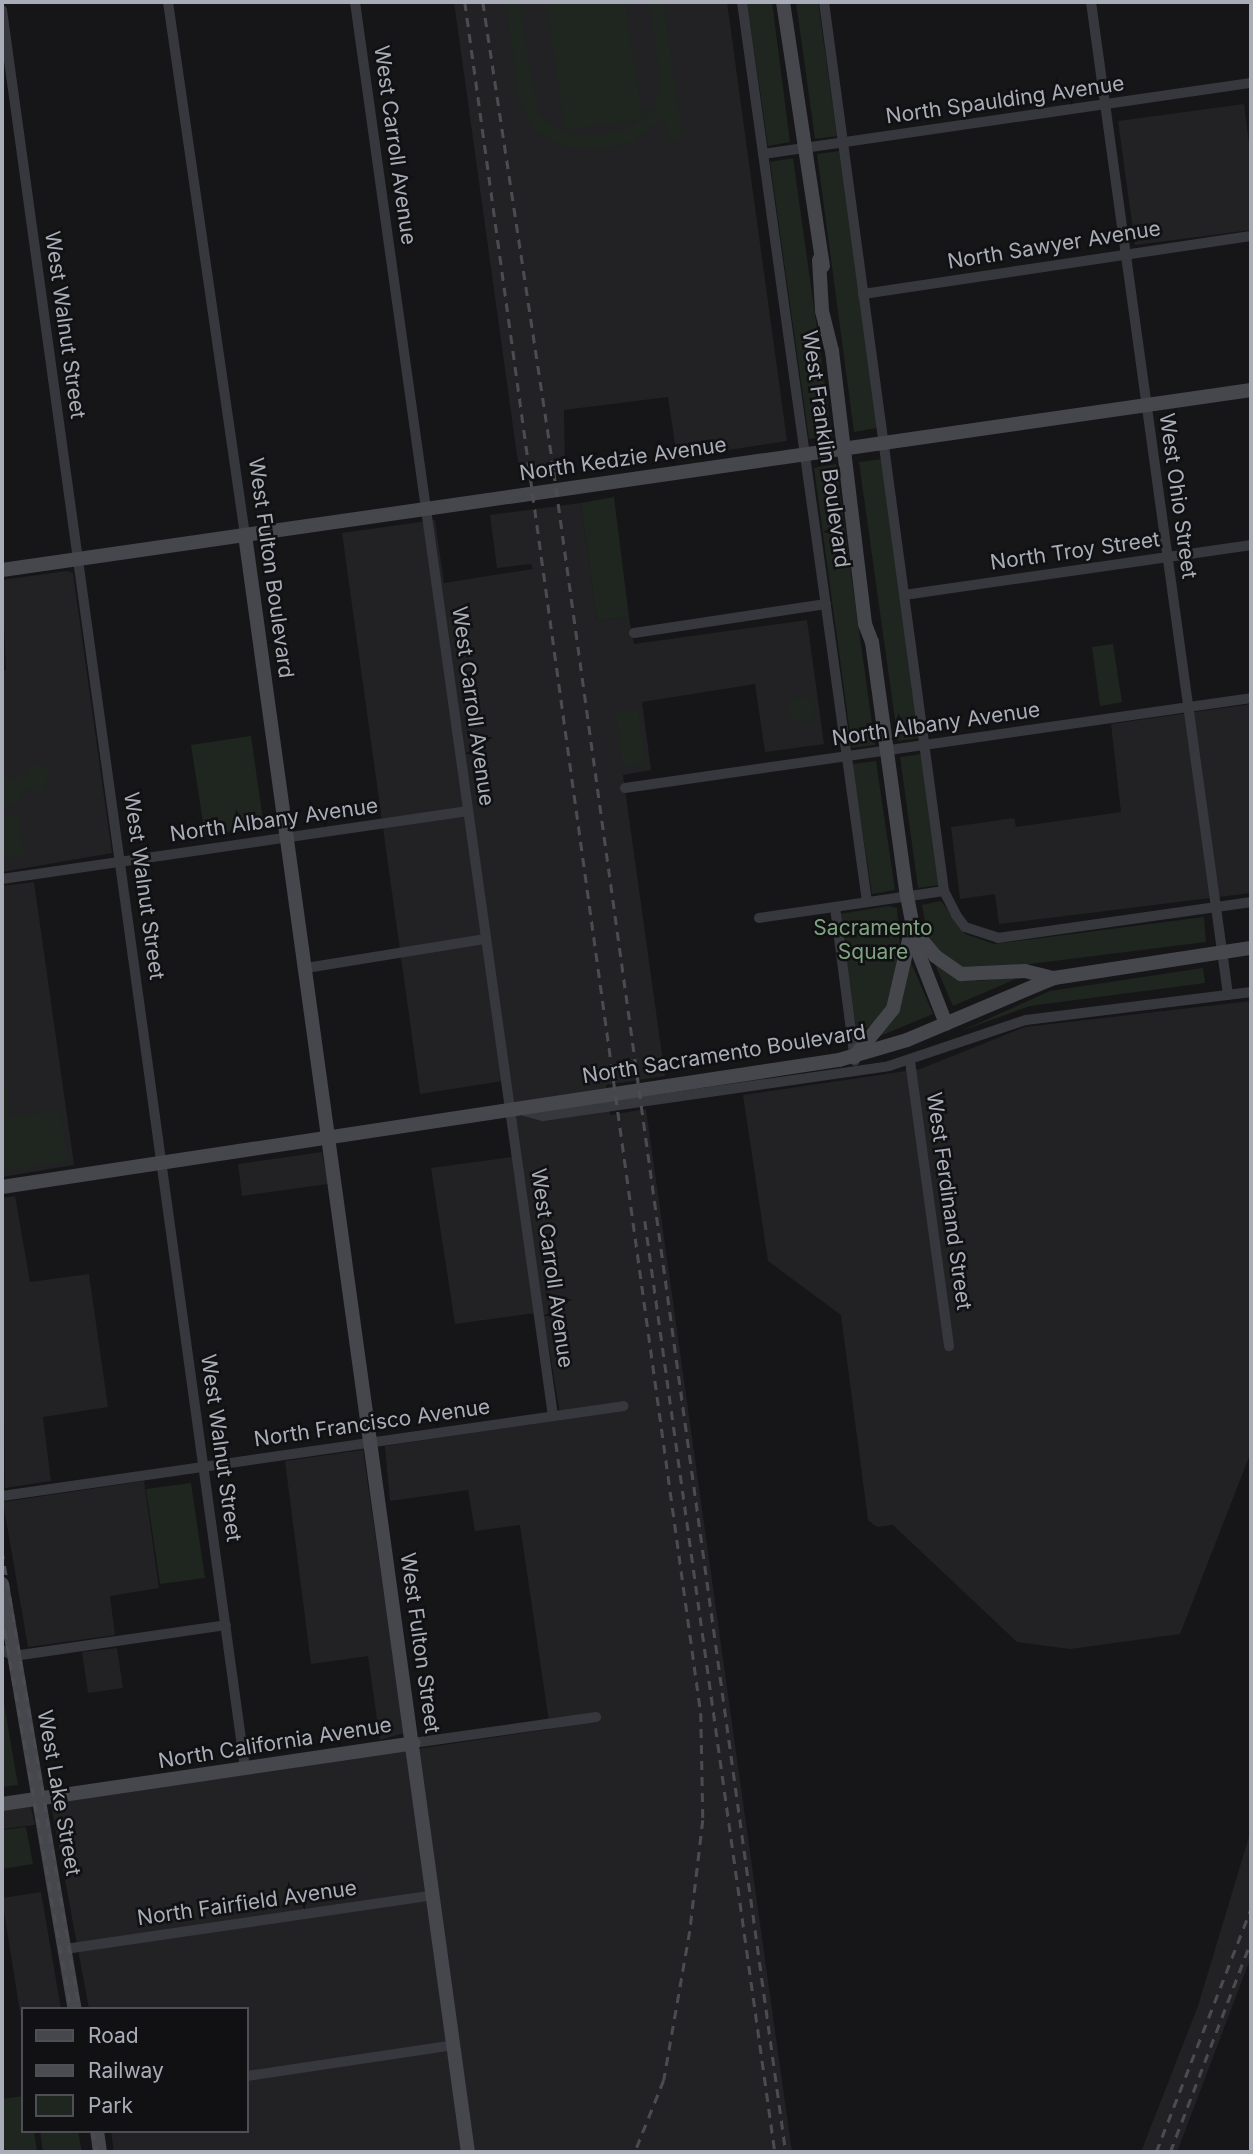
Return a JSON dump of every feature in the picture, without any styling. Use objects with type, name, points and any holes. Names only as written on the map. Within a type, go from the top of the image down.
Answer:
[{"type":"street","name":"West Fulton Boulevard","points":[[168,2],[246,535],[329,1140]]},
{"type":"street","name":"West Carroll Avenue","points":[[355,2],[486,939],[517,1112],[553,1416]]},
{"type":"street","name":"West Franklin Boulevard","points":[[742,2],[867,902]]},
{"type":"street","name":"West Franklin Boulevard","points":[[783,2],[819,260],[826,272],[833,322],[830,338],[860,558],[868,573],[874,623],[872,642],[907,896],[912,927],[946,1024]]},
{"type":"street","points":[[824,2],[944,891],[965,927],[998,938],[1251,902]]},
{"type":"street","name":"West Ohio Street","points":[[1091,2],[1228,995]]},
{"type":"street","name":"West Walnut Street","points":[[2,10],[245,1769]]},
{"type":"street","name":"North Spaulding Avenue","points":[[764,154],[1251,83]]},
{"type":"street","name":"North Sawyer Avenue","points":[[863,294],[1251,236]]},
{"type":"street","name":"North Kedzie Avenue","points":[[2,570],[1251,390]]},
{"type":"street","name":"North Troy Street","points":[[904,595],[1251,545]]},
{"type":"street","points":[[634,633],[826,604]]},
{"type":"street","name":"North Albany Avenue","points":[[625,788],[1251,698]]},
{"type":"street","name":"North Albany Avenue","points":[[2,879],[468,811]]},
{"type":"street","points":[[759,918],[944,891]]},
{"type":"street","points":[[835,907],[855,1064]]},
{"type":"street","points":[[912,927],[935,956],[961,974],[1025,971],[1054,978]]},
{"type":"street","points":[[855,1064],[893,1009],[912,927]]},
{"type":"street","points":[[306,968],[486,939]]},
{"type":"street","name":"North Sacramento Boulevard","points":[[855,1064],[1054,978],[1251,947]]},
{"type":"street","name":"North Sacramento Boulevard","points":[[2,1187],[517,1112],[542,1105],[855,1064],[910,1061],[1026,1020],[1251,992]]},
{"type":"street","name":"West Ferdinand Street","points":[[910,1061],[949,1346]]},
{"type":"street","name":"West Fulton Street","points":[[329,1140],[468,2152]]},
{"type":"street","name":"North Francisco Avenue","points":[[2,1496],[624,1406]]},
{"type":"street","name":"West Lake Street","points":[[2,1584],[7,1649],[27,1729],[20,1742],[44,1828],[75,2007]]},
{"type":"street","points":[[7,1649],[226,1625]]},
{"type":"street","name":"North California Avenue","points":[[2,1804],[596,1717]]},
{"type":"street","name":"North Fairfield Avenue","points":[[65,1949],[433,1895]]},
{"type":"street","points":[[248,2076],[454,2045]]},
{"type":"street","points":[[97,2133],[100,2152]]},
{"type":"shaded area","points":[[454,2],[727,2],[787,441],[677,458],[668,397],[564,410],[565,473],[520,477]]},
{"type":"shaded area","points":[[1244,104],[1251,160],[1251,230],[1135,245],[1118,121]]},
{"type":"shaded area","points":[[581,503],[597,621],[629,617],[634,644],[807,620],[824,744],[765,752],[755,684],[642,702],[651,770],[623,775],[665,1076],[606,1085],[610,1115],[646,1109],[792,2152],[114,2152],[111,2133],[248,2133],[248,2007],[89,2007],[51,1804],[550,1729],[520,1525],[475,1531],[468,1490],[390,1501],[385,1446],[561,1420],[543,1312],[455,1324],[431,1168],[519,1156],[509,1080],[420,1094],[342,533],[435,520],[444,583],[533,569],[531,564],[497,568],[490,515]]},
{"type":"shaded area","points":[[67,571],[73,573],[112,853],[2,872],[2,671],[6,670],[2,580]]},
{"type":"shaded area","points":[[1251,704],[1251,893],[999,924],[995,894],[960,899],[951,827],[1014,818],[1016,827],[1121,812],[1111,724]]},
{"type":"shaded area","points":[[34,882],[74,1165],[2,1177],[2,886]]},
{"type":"shaded area","points":[[1251,1001],[1251,1452],[1180,1634],[1070,1649],[1017,1642],[893,1525],[877,1527],[868,1520],[841,1315],[768,1261],[743,1095],[920,1069],[1025,1027]]},
{"type":"shaded area","points":[[322,1152],[328,1184],[242,1196],[238,1164]]},
{"type":"shaded area","points":[[15,1196],[30,1282],[89,1274],[108,1407],[43,1417],[51,1481],[5,1488],[2,1198]]},
{"type":"shaded area","points":[[363,1450],[404,1733],[380,1740],[368,1656],[311,1664],[285,1461]]},
{"type":"shaded area","points":[[144,1481],[159,1588],[110,1596],[115,1635],[28,1647],[3,1502]]},
{"type":"shaded area","points":[[117,1648],[123,1688],[88,1693],[82,1652]]},
{"type":"shaded area","points":[[31,1807],[35,1825],[2,1829],[2,1810]]},
{"type":"shaded area","points":[[1251,1830],[1251,1957],[1177,2152],[1141,2152],[1198,2006]]},
{"type":"shaded area","points":[[41,1892],[61,2007],[21,2007],[21,2019],[2,1898]]},
{"type":"green space","points":[[506,2],[519,2],[538,114],[561,132],[594,137],[628,129],[654,107],[661,82],[649,2],[663,2],[683,138],[668,140],[664,117],[634,141],[606,149],[567,148],[536,132],[519,102]]},
{"type":"green space","points":[[546,2],[625,2],[643,119],[565,130]]},
{"type":"green space","points":[[747,2],[772,2],[790,142],[768,146]]},
{"type":"green space","points":[[796,2],[818,2],[837,136],[815,139]]},
{"type":"green space","points":[[839,151],[877,428],[854,432],[817,154]]},
{"type":"green space","points":[[793,158],[832,436],[809,439],[770,162]]},
{"type":"green space","points":[[882,459],[919,738],[898,741],[859,462]]},
{"type":"green space","points":[[836,464],[875,745],[852,748],[814,468]]},
{"type":"green space","points":[[614,497],[629,617],[597,621],[581,503]]},
{"type":"green space","points":[[1113,644],[1122,702],[1100,706],[1092,647]]},
{"type":"green space","points":[[802,697],[811,701],[815,710],[811,719],[802,723],[793,719],[789,710],[793,701]]},
{"type":"green space","points":[[638,710],[645,764],[623,767],[616,713]]},
{"type":"green space","points":[[251,736],[264,827],[205,835],[191,745]]},
{"type":"green space","points":[[922,754],[940,885],[918,888],[900,757]]},
{"type":"green space","points":[[876,761],[895,890],[872,894],[852,764]]},
{"type":"green space","points":[[35,764],[49,768],[44,793],[26,789],[18,803],[2,803],[2,780],[22,777]]},
{"type":"green space","points":[[19,816],[25,855],[2,858],[2,818]]},
{"type":"green space","name":"Sacramento Square","points":[[941,901],[965,934],[994,944],[1204,917],[1206,942],[975,971],[954,966],[935,949],[927,933],[922,905]]},
{"type":"green space","name":"Sacramento Square","points":[[888,906],[897,908],[901,962],[887,1008],[876,1022],[857,1034],[840,914]]},
{"type":"green space","name":"Sacramento Square","points":[[910,960],[933,1014],[880,1036],[899,1006]]},
{"type":"green space","name":"Sacramento Square","points":[[934,962],[960,978],[979,981],[1025,975],[953,1006]]},
{"type":"green space","points":[[1203,968],[1205,983],[1030,1006],[961,1031],[1050,991]]},
{"type":"green space","points":[[2,1084],[8,1084],[9,1118],[60,1110],[68,1161],[2,1171]]},
{"type":"green space","points":[[191,1483],[205,1578],[160,1584],[146,1489]]},
{"type":"green space","points":[[2,1692],[18,1785],[2,1787]]},
{"type":"green space","points":[[26,1827],[33,1864],[2,1869],[2,1830]]},
{"type":"green space","points":[[21,2096],[21,2133],[34,2133],[37,2152],[2,2152],[2,2099]]},
{"type":"green space","points":[[40,2133],[78,2133],[82,2152],[43,2152]]},
{"type":"railway","points":[[465,2],[701,1713],[703,1820],[690,1931],[664,2080],[635,2152]]},
{"type":"railway","points":[[483,2],[554,472],[786,2152]]},
{"type":"railway","points":[[645,1221],[775,2152]]},
{"type":"railway","points":[[2,1550],[80,2007]]},
{"type":"railway","points":[[2,1614],[71,2007]]},
{"type":"railway","points":[[1156,2152],[1251,1908]]},
{"type":"railway","points":[[1170,2152],[1251,1941]]},
{"type":"railway","points":[[93,2133],[97,2152]]}]
